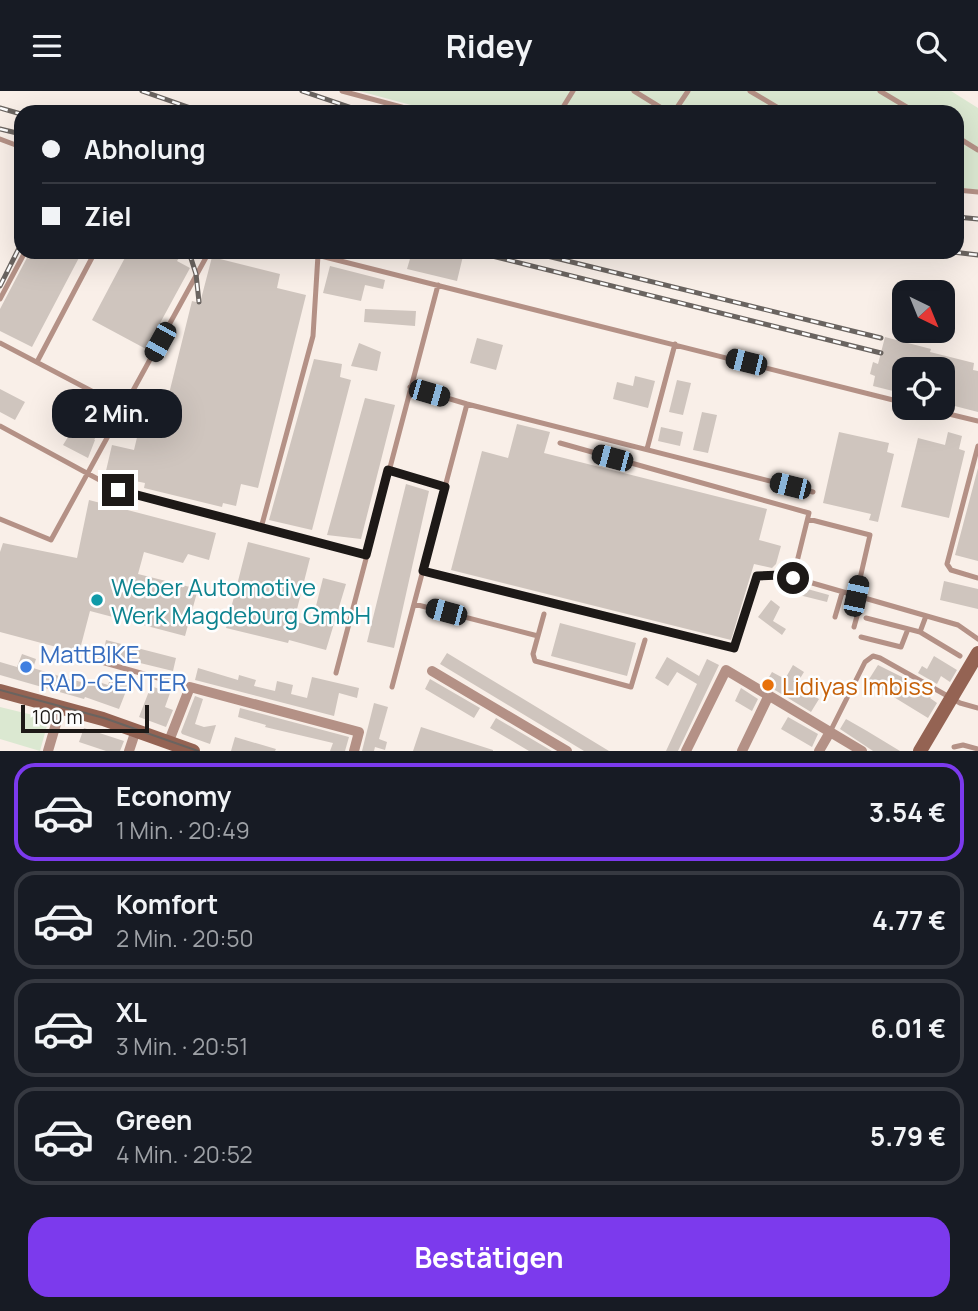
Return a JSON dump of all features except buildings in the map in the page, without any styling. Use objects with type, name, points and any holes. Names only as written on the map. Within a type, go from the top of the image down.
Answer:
[{"type":"main road","points":[[920,751],[978,653]]},
{"type":"main road","points":[[0,691],[136,730],[193,751]]},
{"type":"street","points":[[432,670],[567,751]]},
{"type":"street","points":[[686,751],[726,670],[862,751]]},
{"type":"street","points":[[169,741],[190,687],[359,732],[354,751]]},
{"type":"street","points":[[742,751],[769,695]]},
{"type":"street","points":[[48,751],[61,707]]},
{"type":"street","points":[[129,751],[136,730]]},
{"type":"street","points":[[819,751],[830,732]]},
{"type":"lane","points":[[342,91],[394,105]]},
{"type":"lane","points":[[634,91],[657,105]]},
{"type":"lane","points":[[750,91],[773,105]]},
{"type":"lane","points":[[880,91],[903,105]]},
{"type":"lane","points":[[0,299],[21,259]]},
{"type":"lane","points":[[37,362],[91,259]]},
{"type":"lane","points":[[0,519],[51,540],[205,259]]},
{"type":"lane","points":[[261,528],[313,336],[318,259]]},
{"type":"lane","points":[[334,259],[892,400]]},
{"type":"lane","points":[[336,673],[438,285]]},
{"type":"lane","points":[[0,343],[124,408]]},
{"type":"lane","points":[[648,449],[675,344]]},
{"type":"lane","points":[[410,387],[813,492]]},
{"type":"lane","points":[[392,687],[467,404]]},
{"type":"lane","points":[[955,415],[978,421]]},
{"type":"lane","points":[[0,426],[118,490],[366,555]]},
{"type":"lane","points":[[560,443],[809,513],[793,578]]},
{"type":"lane","points":[[978,446],[947,564],[951,570],[978,578]]},
{"type":"lane","points":[[388,470],[445,487]]},
{"type":"lane","points":[[808,519],[870,535],[854,628]]},
{"type":"lane","points":[[423,571],[734,648],[757,576],[781,575],[958,625],[978,639]]},
{"type":"lane","points":[[835,617],[842,593]]},
{"type":"lane","points":[[414,604],[538,636]]},
{"type":"lane","points":[[544,614],[533,653],[535,661],[631,687],[645,640]]},
{"type":"lane","points":[[920,632],[926,616]]},
{"type":"lane","points":[[866,618],[920,632],[960,656]]},
{"type":"lane","points":[[861,638],[901,647],[908,629]]},
{"type":"lane","points":[[830,732],[865,663],[873,656],[960,703],[978,708]]},
{"type":"lane","points":[[99,661],[190,687]]},
{"type":"lane","points":[[954,747],[963,745],[978,749]]},
{"type":"green space","points":[[359,91],[951,91],[978,108],[978,190],[964,188],[964,105],[411,105]]},
{"type":"green space","points":[[0,707],[41,717],[41,720],[48,722],[40,751],[0,739]]},
{"type":"tram line","points":[[0,690],[104,718],[198,751]]},
{"type":"railway","points":[[142,91],[182,105]]},
{"type":"railway","points":[[302,91],[343,105]]},
{"type":"railway","points":[[0,108],[14,112]]},
{"type":"railway","points":[[0,129],[14,132]]},
{"type":"railway","points":[[964,218],[978,219]]},
{"type":"railway","points":[[964,253],[978,255]]},
{"type":"railway","points":[[0,286],[14,258]]},
{"type":"railway","points":[[191,259],[199,302]]},
{"type":"railway","points":[[504,259],[881,353]]},
{"type":"railway","points":[[559,259],[881,338]]},
{"type":"place","name":"Weber Automotive Werk Magdeburg GmbH","points":[[97,600]]},
{"type":"place","name":"MattBIKE RAD-CENTER","points":[[26,667]]},
{"type":"place","name":"Lidiyas Imbiss","points":[[768,685]]},
{"type":"route","points":[[118,490],[366,555],[388,470],[445,487],[423,571],[734,648],[757,576],[781,575],[793,578]]}]
